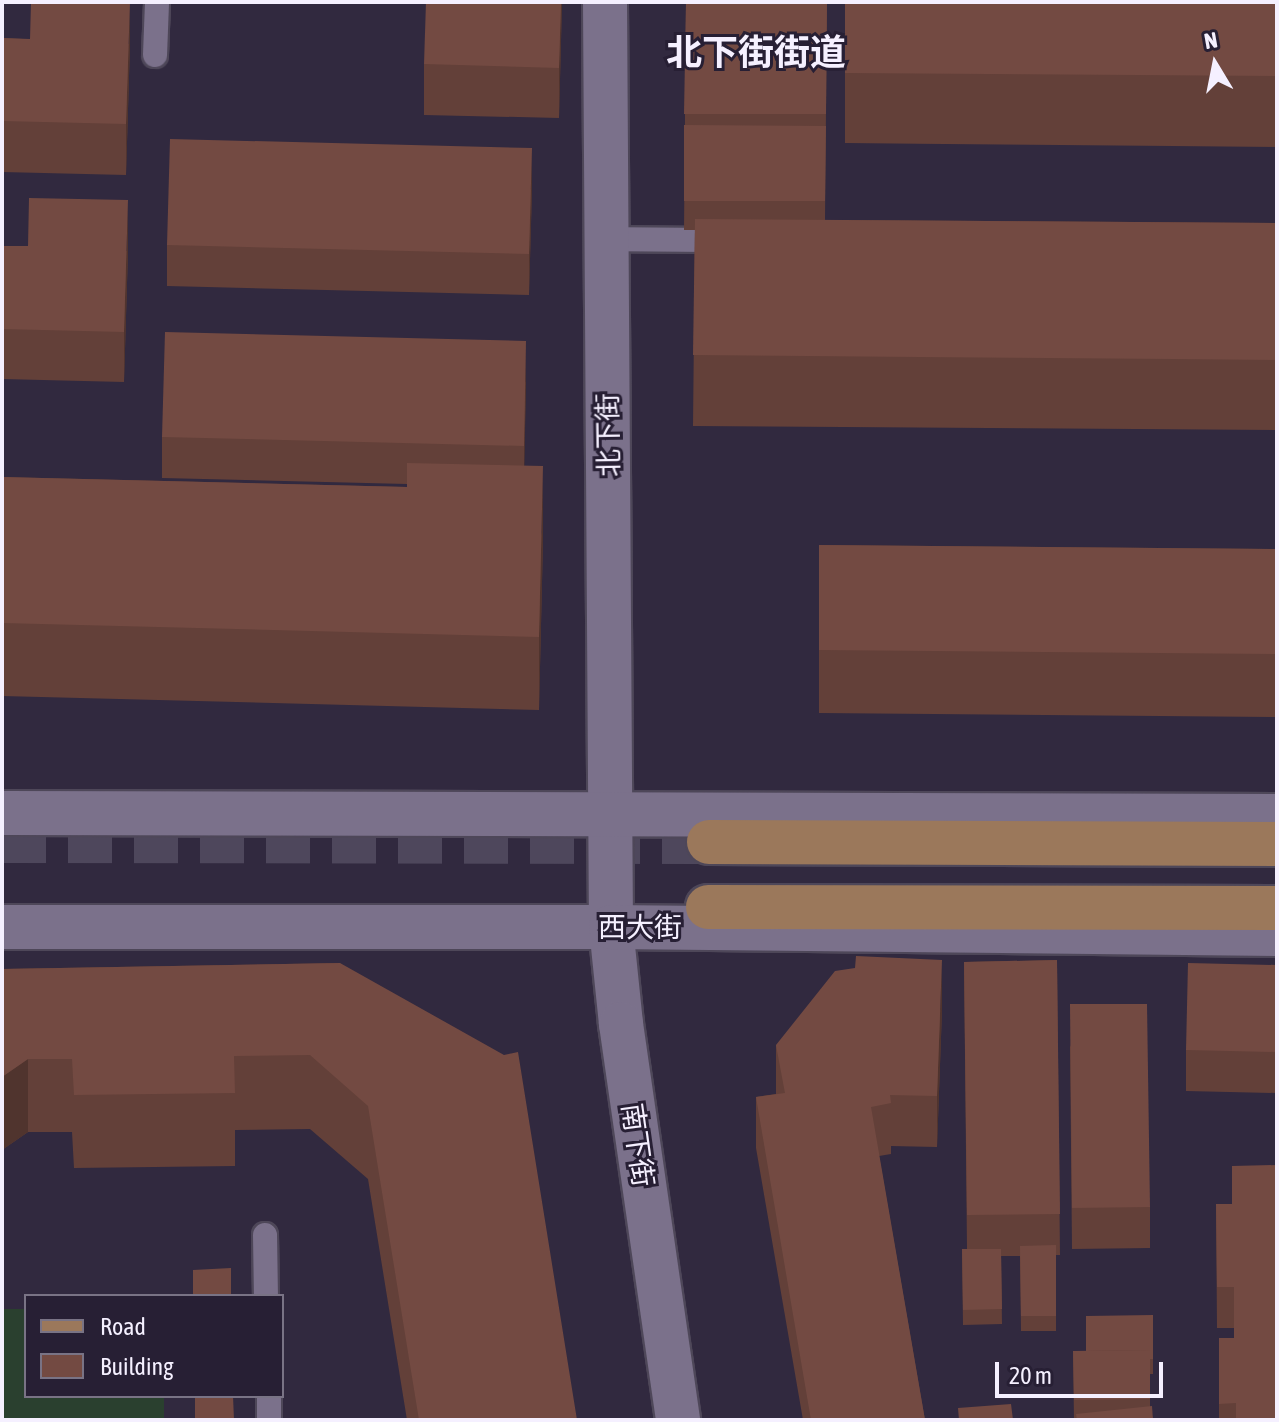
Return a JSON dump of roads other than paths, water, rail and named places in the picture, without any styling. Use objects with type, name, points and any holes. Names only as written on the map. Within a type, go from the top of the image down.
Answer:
[{"type":"main road","points":[[709,842],[1277,844]]},
{"type":"main road","name":"西大街","points":[[708,907],[1277,908]]},
{"type":"street","name":"北下街","points":[[605,2],[611,868]]},
{"type":"street","points":[[2,813],[1277,816]]},
{"type":"street","name":"南下街","points":[[611,868],[611,927],[621,1024],[678,1420]]},
{"type":"street","name":"西大街","points":[[2,927],[611,927],[1277,934]]},
{"type":"lane","points":[[155,55],[157,2]]},
{"type":"lane","points":[[606,239],[750,240]]},
{"type":"lane","points":[[265,1235],[266,1294]]},
{"type":"lane","points":[[269,1398],[269,1420]]},
{"type":"tunnel","points":[[2,841],[709,842]]},
{"type":"district","name":"北下街街道","points":[[756,53]]}]
